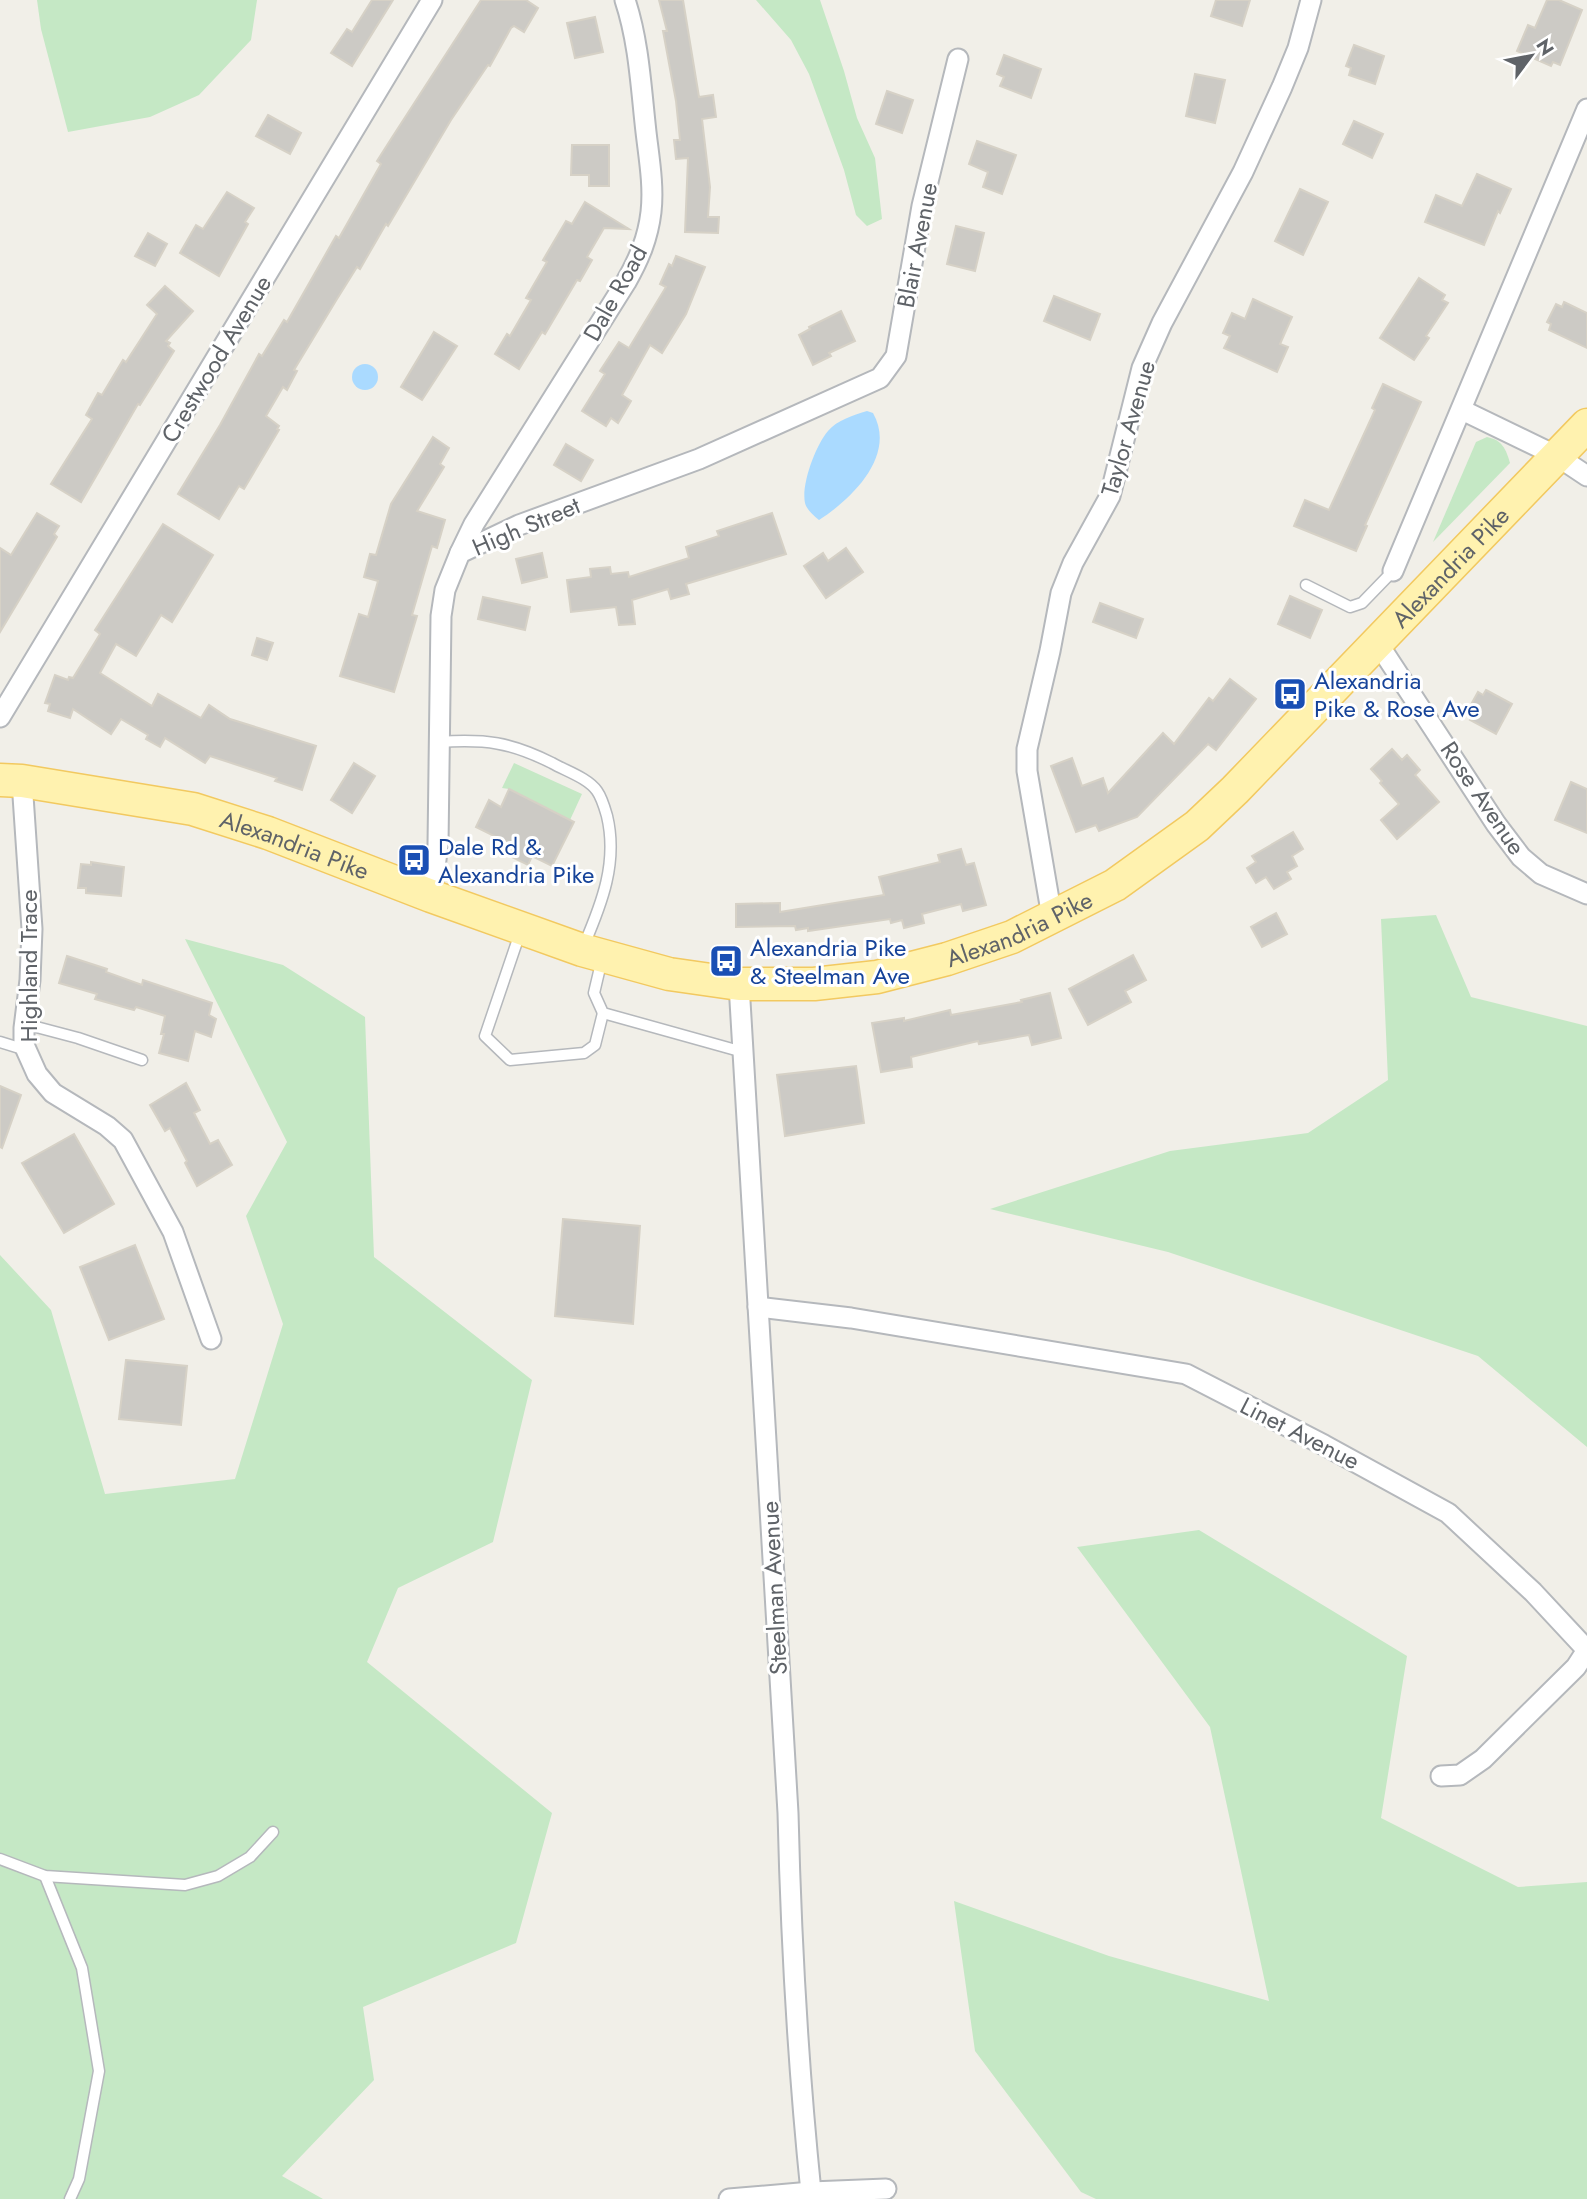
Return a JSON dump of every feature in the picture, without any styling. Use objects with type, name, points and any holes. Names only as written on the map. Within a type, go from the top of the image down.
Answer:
[{"type":"main road","name":"Alexandria Pike","points":[[11,780],[193,809],[279,837],[431,896],[592,953],[669,974],[739,984],[814,984],[877,976],[947,959],[1012,937],[1115,885],[1197,826],[1235,790],[1587,425]]},
{"type":"street","name":"Crestwood Avenue","points":[[0,717],[432,0]]},
{"type":"street","name":"Dale Road","points":[[460,554],[474,524],[626,282],[643,247],[652,209],[650,171],[637,58],[625,0]]},
{"type":"street","name":"Taylor Avenue","points":[[1052,917],[1027,771],[1027,749],[1051,651],[1061,593],[1073,563],[1110,496],[1142,368],[1162,323],[1243,172],[1298,48],[1311,0]]},
{"type":"street","name":"Blair Avenue","points":[[833,399],[880,378],[896,356],[922,206],[958,59]]},
{"type":"street","name":"Alexandria Pike","points":[[1393,571],[1587,109]]},
{"type":"street","name":"High Street","points":[[431,896],[438,845],[442,616],[445,590],[460,554],[519,525],[699,459],[833,399]]},
{"type":"street","points":[[1462,410],[1557,456],[1587,476]]},
{"type":"street","name":"Rose Avenue","points":[[1377,642],[1496,824],[1521,857],[1541,874],[1587,894]]},
{"type":"street","name":"Highland Trace","points":[[11,780],[32,929],[24,1045],[37,1073],[53,1093],[107,1126],[123,1140],[173,1232],[211,1339]]},
{"type":"street","name":"Steelman Avenue","points":[[739,984],[787,1809],[791,1921],[811,2192]]},
{"type":"street","name":"Linet Avenue","points":[[758,1307],[864,1320],[1186,1374],[1448,1513],[1533,1592],[1587,1650],[1576,1667],[1483,1759],[1460,1775],[1441,1776]]},
{"type":"street","points":[[729,2199],[886,2189]]},
{"type":"lane","points":[[1306,585],[1350,607],[1362,603],[1393,571]]},
{"type":"lane","points":[[439,741],[483,740],[519,747],[585,781],[597,791],[605,808],[611,832],[611,866],[592,953],[594,993],[604,1013],[594,1045],[584,1053],[510,1060],[485,1036],[522,927]]},
{"type":"lane","points":[[604,1013],[743,1052]]},
{"type":"lane","points":[[25,1024],[78,1038],[142,1060]]},
{"type":"lane","points":[[0,1042],[27,1050]]},
{"type":"lane","points":[[0,1859],[45,1876],[185,1885],[218,1876],[250,1857],[273,1832]]},
{"type":"lane","points":[[45,1876],[82,1968],[99,2071],[79,2179],[70,2199]]},
{"type":"green space","points":[[37,0],[257,0],[251,40],[199,95],[150,117],[68,132],[41,29]]},
{"type":"green space","points":[[756,0],[820,0],[857,118],[875,158],[882,219],[867,226],[856,215],[844,170],[809,74],[791,40]]},
{"type":"green space","points":[[1487,437],[1503,446],[1510,463],[1433,542],[1476,442]]},
{"type":"green space","points":[[514,763],[582,794],[570,820],[502,788]]},
{"type":"green space","points":[[1436,915],[1471,997],[1587,1026],[1587,1447],[1478,1356],[1168,1252],[990,1209],[1170,1151],[1308,1133],[1388,1080],[1381,919]]},
{"type":"green space","points":[[185,939],[283,965],[365,1017],[374,1257],[532,1380],[493,1542],[398,1588],[367,1662],[552,1813],[516,1943],[363,2007],[374,2080],[282,2176],[323,2199],[0,2199],[0,1255],[51,1310],[105,1494],[235,1479],[283,1324],[246,1216],[287,1142]]},
{"type":"green space","points":[[1199,1530],[1407,1656],[1381,1818],[1518,1887],[1587,1882],[1587,2199],[1096,2199],[1081,2192],[975,2051],[954,1901],[1109,1956],[1269,2001],[1210,1727],[1077,1547]]},
{"type":"water","points":[[365,364],[374,368],[378,377],[374,386],[365,390],[356,386],[352,377],[356,368]]},
{"type":"water","points":[[867,411],[873,413],[879,429],[875,460],[857,488],[819,520],[807,508],[804,495],[814,455],[823,437],[832,427],[846,418]]},
{"type":"building","points":[[372,0],[393,0],[352,66],[331,53],[347,29],[352,32]]},
{"type":"building","points":[[481,0],[526,0],[538,8],[524,32],[514,26],[511,28],[490,66],[488,65],[451,120],[388,226],[386,224],[360,269],[357,267],[337,299],[294,370],[297,371],[287,390],[283,387],[266,416],[279,426],[279,430],[244,489],[239,486],[219,519],[178,494],[259,354],[262,356],[284,320],[287,322],[336,236],[339,238],[381,164],[377,161]]},
{"type":"building","points":[[659,0],[683,0],[699,97],[713,95],[716,117],[702,119],[710,187],[708,217],[719,217],[718,233],[685,232],[688,158],[676,159],[674,140],[680,140],[676,101],[663,31],[667,31]]},
{"type":"building","points":[[1216,0],[1250,0],[1242,26],[1211,16]]},
{"type":"building","points":[[1547,0],[1559,0],[1582,10],[1560,65],[1553,62],[1551,66],[1517,51],[1528,25],[1535,28]]},
{"type":"building","points":[[595,17],[603,52],[575,58],[567,23]]},
{"type":"building","points":[[1354,45],[1384,56],[1375,84],[1349,75],[1351,68],[1346,66]]},
{"type":"building","points":[[1004,55],[1041,69],[1031,98],[1000,86],[1004,77],[997,74]]},
{"type":"building","points":[[1195,74],[1225,80],[1215,123],[1186,116]]},
{"type":"building","points":[[887,91],[913,100],[902,133],[876,124]]},
{"type":"building","points":[[268,115],[301,133],[290,154],[256,136]]},
{"type":"building","points":[[1354,121],[1383,134],[1372,158],[1343,144]]},
{"type":"building","points":[[977,141],[1016,155],[1002,194],[983,187],[988,172],[969,164]]},
{"type":"building","points":[[572,145],[609,145],[609,186],[589,186],[589,175],[571,175]]},
{"type":"building","points":[[1477,174],[1511,189],[1500,213],[1498,211],[1484,245],[1425,222],[1436,195],[1462,206]]},
{"type":"building","points":[[1300,189],[1328,202],[1303,255],[1275,241]]},
{"type":"building","points":[[227,192],[254,208],[219,276],[180,253],[196,225],[203,229]]},
{"type":"building","points":[[585,202],[629,229],[604,228],[587,257],[592,260],[580,281],[577,280],[545,334],[542,332],[519,369],[495,354],[507,334],[510,336],[531,300],[526,298],[547,262],[543,260],[566,221],[572,224]]},
{"type":"building","points":[[956,226],[984,233],[975,271],[947,264]]},
{"type":"building","points":[[148,233],[167,244],[155,266],[135,256]]},
{"type":"building","points":[[676,256],[705,267],[686,314],[662,353],[650,345],[622,395],[631,401],[618,423],[611,418],[606,426],[582,411],[605,374],[600,371],[619,342],[629,348],[666,287],[660,284],[669,264],[672,266]]},
{"type":"building","points":[[1419,278],[1445,295],[1442,300],[1448,303],[1414,360],[1380,338]]},
{"type":"building","points":[[165,286],[193,311],[166,341],[174,351],[140,405],[138,404],[81,502],[51,484],[92,419],[86,415],[98,393],[102,395],[123,360],[126,362],[157,314],[147,305]]},
{"type":"building","points":[[1054,296],[1100,314],[1090,340],[1044,321]]},
{"type":"building","points":[[1253,299],[1292,317],[1280,344],[1288,347],[1277,372],[1224,348],[1230,336],[1223,333],[1232,313],[1245,319]]},
{"type":"building","points":[[1564,302],[1587,313],[1587,348],[1549,330],[1551,324],[1547,322],[1556,304],[1562,307]]},
{"type":"building","points":[[841,311],[855,341],[829,353],[831,356],[813,365],[799,335]]},
{"type":"building","points":[[434,332],[457,346],[422,400],[401,387]]},
{"type":"building","points":[[1383,384],[1421,402],[1365,525],[1367,526],[1356,551],[1294,526],[1305,500],[1329,510],[1375,410],[1372,408]]},
{"type":"building","points":[[433,437],[449,448],[440,464],[444,467],[417,511],[445,520],[437,548],[432,546],[412,615],[417,616],[394,692],[340,676],[359,614],[368,617],[378,581],[364,577],[370,554],[376,555],[391,504]]},
{"type":"building","points":[[566,444],[593,460],[581,481],[554,465]]},
{"type":"building","points":[[37,513],[59,526],[54,534],[57,537],[0,632],[0,548],[11,555]]},
{"type":"building","points":[[772,513],[786,554],[686,584],[689,594],[671,599],[668,589],[632,600],[635,624],[619,625],[616,607],[571,612],[567,580],[591,577],[590,569],[610,567],[611,574],[628,572],[629,577],[689,558],[686,547],[719,536],[717,531]]},
{"type":"building","points":[[163,524],[213,555],[172,622],[161,615],[136,656],[116,644],[100,673],[152,706],[158,694],[201,718],[209,705],[230,719],[316,746],[302,790],[275,781],[277,778],[210,756],[205,763],[165,738],[160,747],[146,739],[148,735],[121,719],[111,734],[73,709],[70,718],[48,711],[50,704],[45,703],[55,675],[68,680],[69,677],[73,678],[100,634],[95,630]]},
{"type":"building","points":[[846,548],[863,572],[826,598],[804,566],[823,553],[828,561]]},
{"type":"building","points":[[542,553],[547,577],[522,583],[516,559]]},
{"type":"building","points":[[1290,596],[1322,610],[1310,638],[1278,624]]},
{"type":"building","points":[[483,597],[530,607],[525,630],[478,619]]},
{"type":"building","points":[[1100,603],[1143,619],[1136,638],[1093,622]]},
{"type":"building","points":[[257,638],[273,643],[267,660],[252,655]]},
{"type":"building","points":[[1230,679],[1256,699],[1216,750],[1208,744],[1137,817],[1099,831],[1096,825],[1076,832],[1051,766],[1072,758],[1082,786],[1103,778],[1108,793],[1163,733],[1174,744],[1209,698],[1213,701]]},
{"type":"building","points":[[1486,690],[1512,704],[1496,734],[1470,720],[1474,714],[1468,710],[1478,692],[1483,695]]},
{"type":"building","points":[[1392,749],[1402,760],[1407,755],[1420,770],[1415,775],[1439,802],[1397,839],[1381,820],[1399,804],[1371,769]]},
{"type":"building","points":[[354,763],[375,776],[352,813],[331,800]]},
{"type":"building","points":[[1571,782],[1587,789],[1587,833],[1555,820]]},
{"type":"building","points":[[509,789],[574,822],[552,866],[532,856],[528,865],[510,856],[514,846],[476,827],[489,800],[501,807]]},
{"type":"building","points":[[1293,832],[1303,849],[1292,856],[1297,866],[1287,872],[1291,879],[1274,889],[1266,877],[1256,883],[1247,868],[1256,862],[1252,856]]},
{"type":"building","points":[[961,849],[966,865],[974,863],[986,905],[963,911],[961,904],[922,914],[924,923],[904,928],[902,920],[891,923],[890,919],[808,931],[808,928],[796,930],[795,926],[736,927],[736,904],[780,903],[780,912],[884,895],[879,877],[940,862],[938,855]]},
{"type":"building","points":[[91,862],[124,867],[121,896],[86,893],[86,888],[78,888],[81,864],[91,865]]},
{"type":"building","points":[[1276,913],[1287,934],[1262,947],[1251,927]]},
{"type":"building","points":[[1133,955],[1146,980],[1125,991],[1131,1002],[1088,1025],[1069,989]]},
{"type":"building","points":[[67,956],[107,969],[106,972],[142,985],[143,980],[212,1003],[209,1015],[216,1019],[211,1037],[195,1031],[188,1061],[159,1053],[165,1016],[95,999],[97,994],[59,983]]},
{"type":"building","points":[[1050,993],[1061,1038],[1032,1045],[1029,1035],[979,1044],[978,1041],[911,1057],[912,1067],[881,1072],[872,1023],[904,1018],[904,1021],[950,1010],[951,1015],[1022,1002],[1021,1000]]},
{"type":"building","points":[[856,1066],[864,1123],[785,1136],[777,1075]]},
{"type":"building","points":[[186,1083],[200,1110],[194,1113],[210,1144],[218,1140],[232,1165],[197,1186],[170,1128],[165,1131],[150,1105]]},
{"type":"building","points":[[0,1086],[21,1095],[2,1148],[0,1147]]},
{"type":"building","points":[[74,1134],[114,1204],[64,1233],[22,1163]]},
{"type":"building","points":[[563,1219],[640,1226],[633,1324],[555,1316]]},
{"type":"building","points":[[135,1245],[164,1319],[109,1340],[80,1267]]},
{"type":"building","points":[[126,1360],[187,1366],[181,1425],[119,1419]]},
{"type":"place","name":"Alexandria Pike & Rose Ave","points":[[1290,694]]},
{"type":"place","name":"Dale Rd & Alexandria Pike","points":[[414,860]]},
{"type":"place","name":"Alexandria Pike & Steelman Ave","points":[[726,961]]}]
